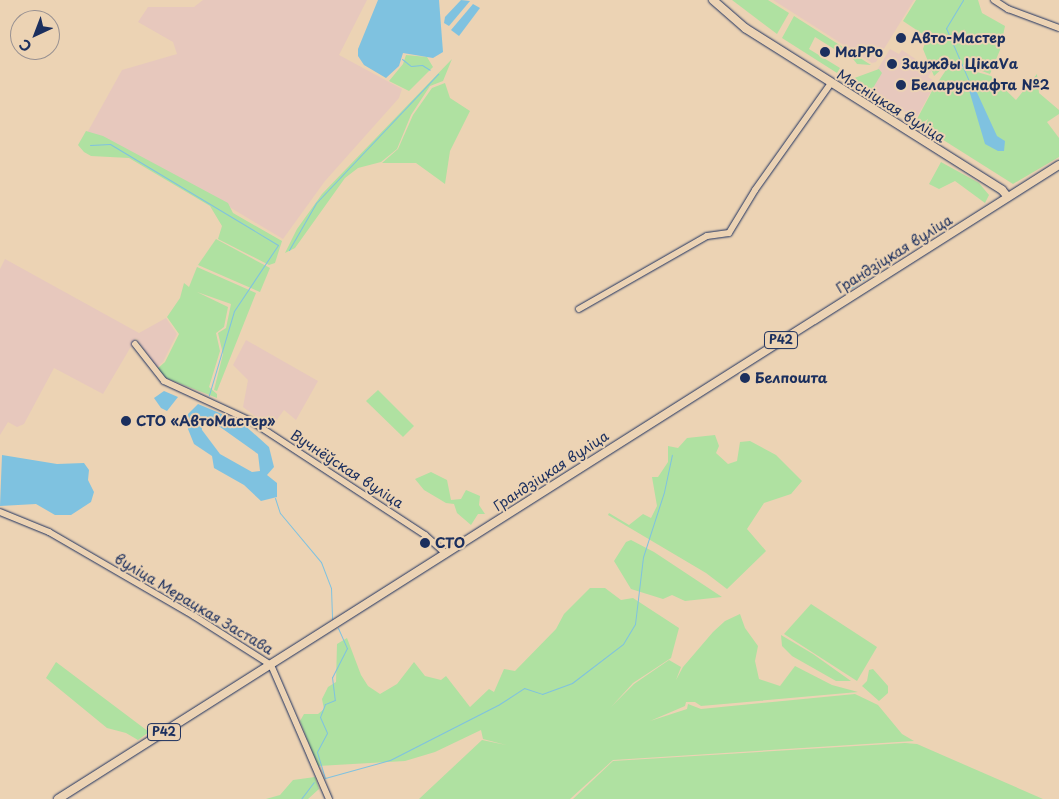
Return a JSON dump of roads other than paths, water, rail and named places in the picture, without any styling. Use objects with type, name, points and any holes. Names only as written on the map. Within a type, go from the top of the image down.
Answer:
[{"type":"main road","name":"Мясніцкая вуліца","points":[[713,0],[745,28],[1002,190],[1008,197]]},
{"type":"main road","name":"Грандзіцкая вуліца","points":[[58,799],[1059,165]]},
{"type":"street","points":[[994,0],[1008,9],[1059,28]]},
{"type":"street","points":[[579,309],[707,236],[729,233],[755,190],[831,83]]},
{"type":"street","name":"Вучнёўская вуліца","points":[[135,344],[164,381],[251,421],[418,530],[446,554]]},
{"type":"street","name":"вуліца Мерацкая Застава","points":[[0,512],[49,532],[194,616],[271,665],[329,799]]},
{"type":"water","points":[[378,0],[439,0],[443,52],[433,58],[403,53],[399,66],[386,78],[364,65],[358,56],[358,49]]},
{"type":"water","points":[[461,0],[470,1],[449,26],[444,23],[445,17]]},
{"type":"water","points":[[473,4],[480,8],[459,36],[451,30]]},
{"type":"water","points":[[974,86],[997,136],[1005,141],[1004,151],[998,151],[985,144],[969,90]]},
{"type":"water","points":[[164,391],[178,397],[167,411],[161,408],[154,398]]},
{"type":"water","points":[[198,404],[241,422],[269,447],[274,467],[267,475],[277,483],[277,497],[261,501],[244,485],[214,468],[212,456],[194,444],[188,429],[188,414]],"holes":[[[206,417],[258,454],[260,471],[252,472],[220,454],[202,430],[201,422]]]},
{"type":"water","points":[[2,455],[57,464],[84,463],[89,470],[88,480],[94,492],[91,502],[71,515],[55,515],[36,504],[0,506]]},
{"type":"waterway","points":[[963,0],[946,28],[972,88]]},
{"type":"waterway","points":[[402,59],[411,66],[422,65],[430,70]]},
{"type":"waterway","points":[[289,250],[316,203],[438,74]]},
{"type":"waterway","points":[[90,145],[110,144],[278,245],[234,311],[209,395]]},
{"type":"waterway","points":[[851,288],[872,274]]},
{"type":"waterway","points":[[338,628],[347,648],[332,677],[335,700],[325,704],[320,717],[327,733],[317,752],[325,778],[390,760],[498,705],[524,688],[542,694],[572,683],[623,644],[635,624],[643,557],[664,492],[672,455]]},
{"type":"waterway","points":[[275,498],[280,513],[321,562],[331,588],[332,619]]},
{"type":"waterway","points":[[301,799],[314,782]]},
{"type":"place","name":"Авто-Мастер","points":[[901,38]]},
{"type":"place","name":"МаРРо","points":[[825,52]]},
{"type":"place","name":"Заужды ЦікаVа","points":[[892,64]]},
{"type":"place","name":"Беларуснафта №2","points":[[901,85]]},
{"type":"place","name":"Белпошта","points":[[745,378]]},
{"type":"place","name":"СТО «АвтоМастер»","points":[[126,421]]},
{"type":"place","name":"СТО","points":[[425,543]]}]
